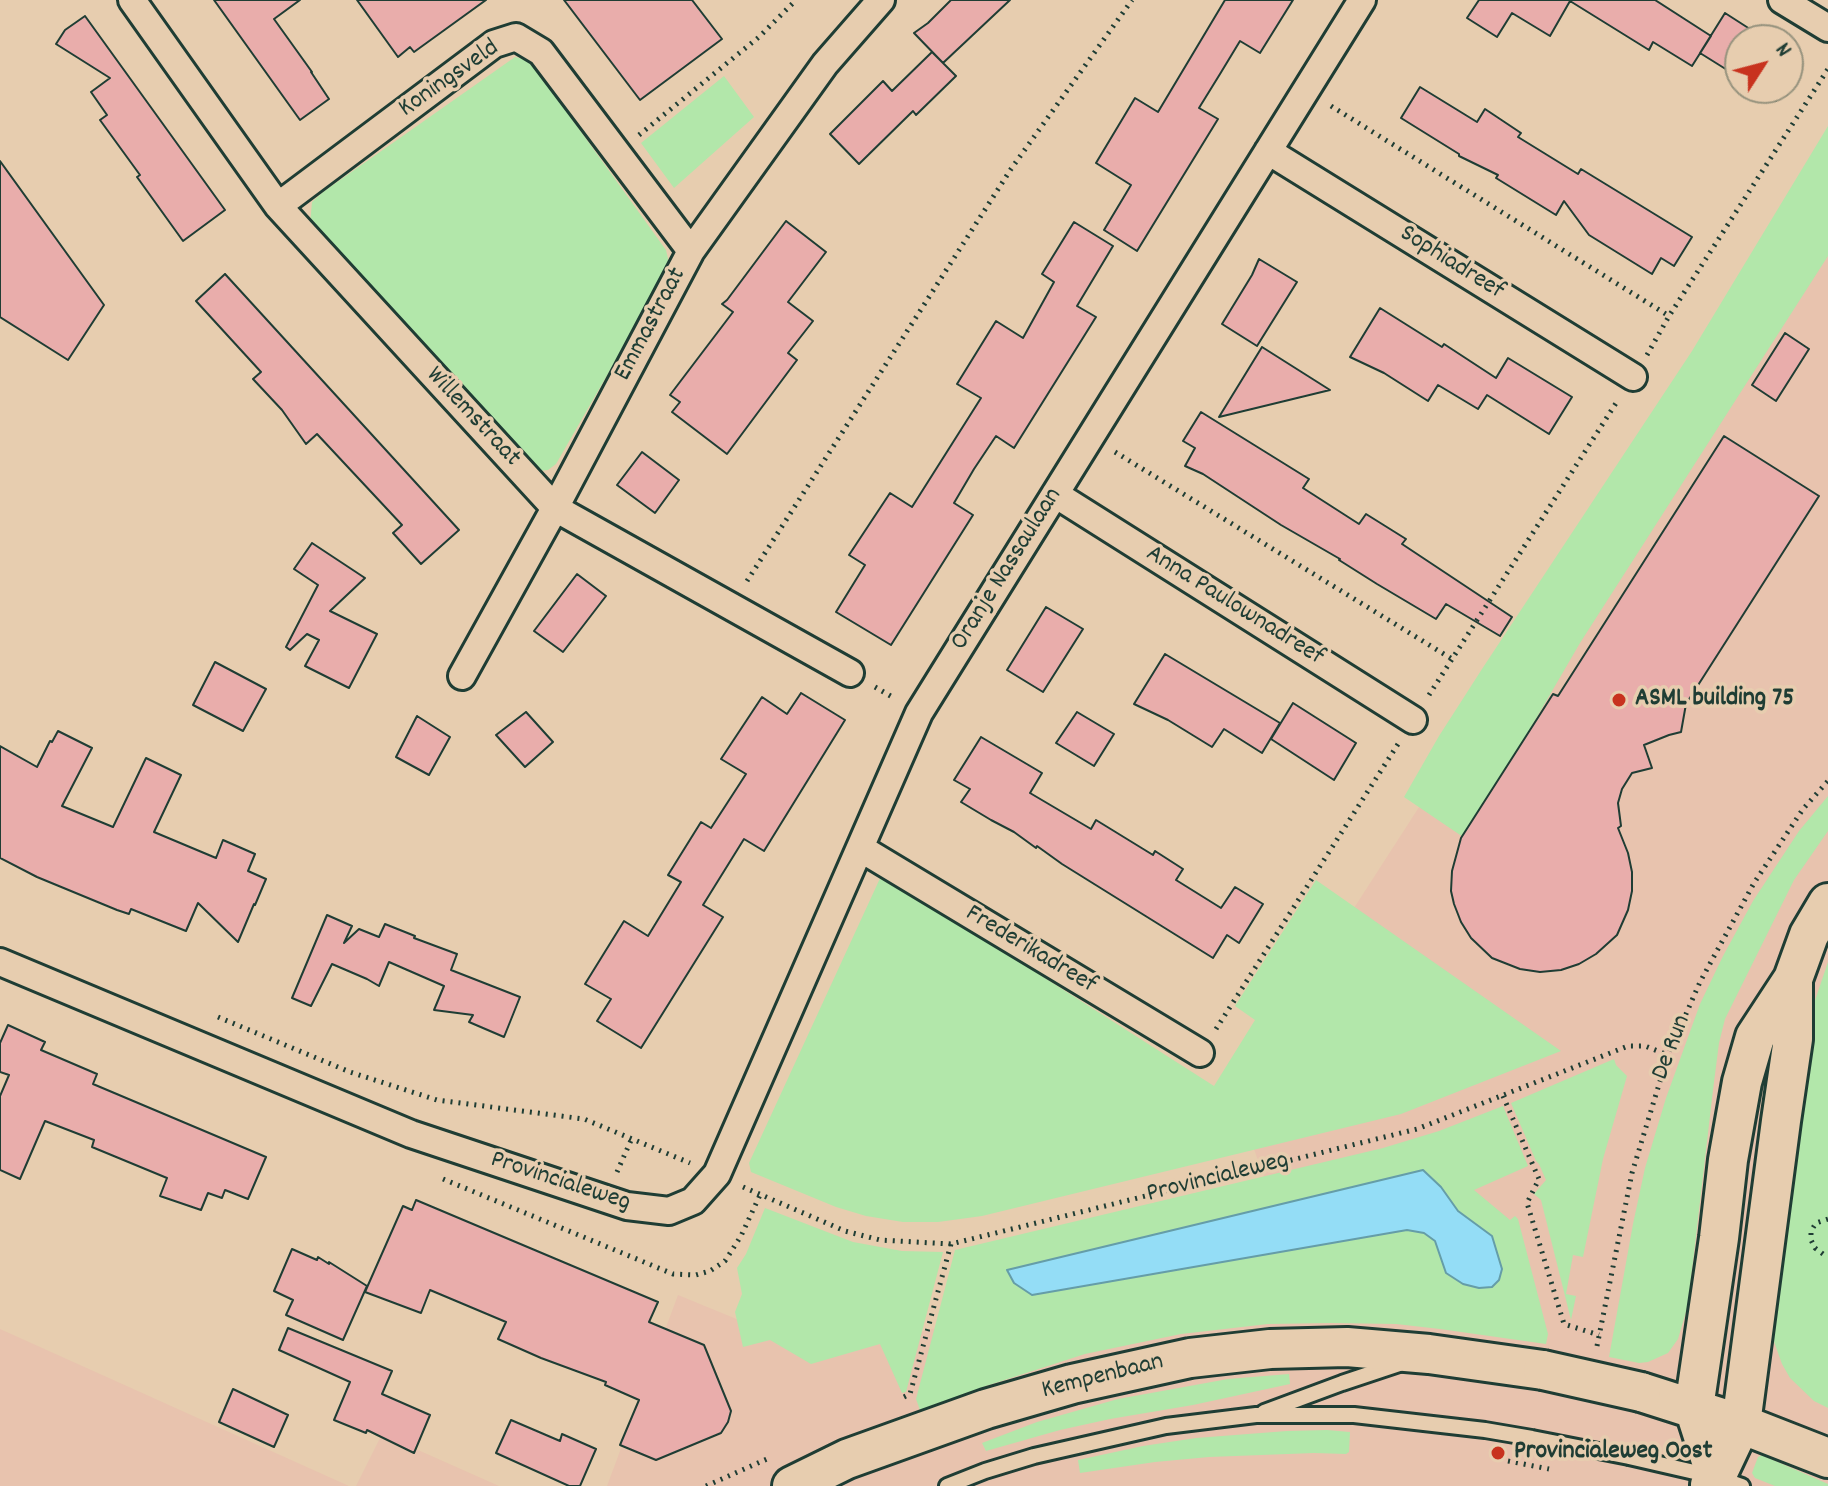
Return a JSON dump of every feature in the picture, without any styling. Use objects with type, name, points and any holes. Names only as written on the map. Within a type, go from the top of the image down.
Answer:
[{"type":"street","name":"Willemstraat","points":[[132,0],[278,206],[555,508],[850,673]]},
{"type":"street","name":"Emmastraat","points":[[462,676],[691,251],[825,64],[881,0]]},
{"type":"street","name":"Oranje Nassaulaan","points":[[717,1174],[919,713],[1362,0]]},
{"type":"street","points":[[1782,0],[1828,28]]},
{"type":"street","name":"Koningsveld","points":[[278,206],[494,44],[516,37],[541,52],[691,251]]},
{"type":"street","name":"Sophiadreef","points":[[1268,151],[1633,377]]},
{"type":"street","name":"Anna Paulownadreef","points":[[1055,494],[1413,720]]},
{"type":"street","name":"Frederikadreef","points":[[860,848],[1200,1053]]},
{"type":"street","points":[[1721,1484],[1694,1408],[1728,1160],[1742,1082],[1755,1037],[1793,979],[1809,935],[1828,903]]},
{"type":"street","name":"Provincialeweg","points":[[0,962],[411,1134],[627,1206],[669,1211],[680,1208],[693,1201],[717,1174]]},
{"type":"street","points":[[1721,1484],[1741,1424],[1793,1039],[1793,979]]},
{"type":"street","name":"Kempenbaan","points":[[786,1470],[847,1459],[986,1409],[1144,1367],[1190,1358],[1270,1349],[1347,1347],[1429,1354],[1543,1370],[1641,1392],[1741,1424],[1828,1458]]},
{"type":"lane","name":"Kempenbaan","points":[[1256,1415],[1429,1354]]},
{"type":"lane","name":"Kempenbaan","points":[[947,1486],[1034,1456],[1166,1426],[1256,1415],[1354,1415],[1485,1430],[1629,1457],[1721,1484]]},
{"type":"path","points":[[616,153],[759,37],[796,0]]},
{"type":"path","points":[[731,605],[1011,169],[1132,0]]},
{"type":"path","points":[[1200,1053],[1828,69]]},
{"type":"path","points":[[1306,90],[1669,316]]},
{"type":"path","points":[[1090,437],[1452,659]]},
{"type":"path","points":[[850,673],[919,713]]},
{"type":"path","name":"De Run","points":[[1596,1348],[1632,1173],[1668,1055],[1700,982],[1754,883],[1803,809],[1828,781]]},
{"type":"path","name":"Provincialeweg","points":[[204,1012],[350,1072],[437,1100],[584,1119],[717,1174]]},
{"type":"path","name":"Provincialeweg","points":[[760,1195],[845,1231],[880,1240],[951,1244],[1417,1129],[1628,1046],[1645,1046],[1668,1055]]},
{"type":"path","points":[[1503,1096],[1539,1179],[1527,1203],[1564,1324],[1599,1335]]},
{"type":"path","points":[[1828,1219],[1816,1223],[1811,1231],[1811,1240],[1815,1248],[1828,1254]]},
{"type":"path","points":[[896,1401],[910,1394],[951,1244]]},
{"type":"path","points":[[706,1486],[786,1470]]},
{"type":"shaded area","points":[[1828,173],[1828,1486],[607,1486],[678,1295],[812,1350],[896,1338],[1287,1240],[1234,1094]]},
{"type":"shaded area","points":[[0,1329],[349,1486],[0,1486]]},
{"type":"shaded area","points":[[382,1434],[499,1486],[356,1486]]},
{"type":"green space","points":[[515,57],[533,65],[666,250],[669,263],[556,464],[548,470],[539,471],[310,224],[312,202],[323,192]]},
{"type":"green space","points":[[724,76],[754,117],[674,188],[641,143]]},
{"type":"green space","points":[[1828,126],[1828,256],[1580,643],[1466,839],[1404,797],[1482,669],[1692,351]]},
{"type":"green space","points":[[1828,796],[1828,831],[1794,880],[1725,1019],[1719,1043],[1688,1305],[1678,1339],[1668,1353],[1648,1362],[1609,1357],[1645,1168],[1700,1004],[1753,901],[1799,831]]},
{"type":"green space","points":[[882,874],[1214,1086],[1255,1020],[1235,1006],[1316,880],[1561,1051],[1401,1114],[982,1216],[938,1222],[903,1222],[866,1216],[751,1172],[749,1163]]},
{"type":"green space","points":[[1828,962],[1828,1408],[1814,1401],[1790,1378],[1771,1333],[1809,1018]]},
{"type":"green space","points":[[1614,1059],[1627,1076],[1603,1159],[1583,1257],[1573,1255],[1566,1294],[1576,1296],[1571,1320],[1541,1200],[1534,1194],[1546,1180],[1511,1103]]},
{"type":"green space","points":[[1503,1106],[1528,1166],[1474,1190],[1510,1220],[1515,1216],[1518,1219],[1548,1334],[1546,1344],[1396,1324],[1268,1324],[1181,1334],[1085,1354],[986,1386],[921,1413],[916,1399],[955,1250],[1383,1148],[1439,1131]]},
{"type":"green space","points":[[765,1208],[853,1242],[902,1251],[943,1252],[906,1392],[902,1393],[880,1344],[811,1364],[770,1340],[743,1347],[735,1312],[742,1294],[737,1268]]},
{"type":"green space","points":[[1289,1374],[1290,1384],[1060,1430],[986,1451],[982,1443],[1037,1422],[1118,1399],[1228,1379]]},
{"type":"green space","points":[[1327,1430],[1350,1432],[1349,1452],[1209,1457],[1080,1473],[1078,1460],[1196,1438]]},
{"type":"green space","points":[[1762,1455],[1828,1486],[1775,1486],[1755,1478],[1752,1473],[1758,1457]]},
{"type":"water","points":[[1423,1170],[1441,1187],[1458,1211],[1492,1236],[1502,1269],[1499,1280],[1492,1287],[1463,1284],[1446,1273],[1435,1241],[1424,1233],[1407,1230],[1032,1295],[1014,1283],[1007,1270]]},
{"type":"building","points":[[214,0],[300,0],[274,19],[329,99],[300,120]]},
{"type":"building","points":[[357,0],[486,0],[414,52],[410,47],[398,57]]},
{"type":"building","points":[[564,0],[692,0],[722,39],[640,100]]},
{"type":"building","points":[[951,0],[1010,0],[943,63],[914,33]]},
{"type":"building","points":[[1225,0],[1293,0],[1260,53],[1240,41],[1199,108],[1218,119],[1137,251],[1104,230],[1131,185],[1096,163],[1135,98],[1158,112]]},
{"type":"building","points":[[1479,0],[1655,0],[1711,36],[1692,66],[1653,42],[1649,50],[1570,1],[1550,36],[1512,13],[1497,37],[1467,18]]},
{"type":"building","points":[[1725,13],[1742,24],[1724,24],[1724,68],[1700,53]]},
{"type":"building","points":[[85,16],[225,210],[183,241],[100,120],[107,115],[91,92],[110,78],[56,44],[65,30]]},
{"type":"building","points":[[932,52],[956,76],[916,115],[913,111],[859,164],[830,134],[883,81],[892,91]]},
{"type":"building","points":[[1420,87],[1477,122],[1485,109],[1521,133],[1518,137],[1578,174],[1581,169],[1692,237],[1674,266],[1661,258],[1652,274],[1589,235],[1564,201],[1556,215],[1496,178],[1498,175],[1459,156],[1401,118]]},
{"type":"building","points":[[0,161],[104,305],[68,360],[0,317]]},
{"type":"building","points":[[786,221],[826,252],[788,302],[813,321],[788,353],[797,360],[727,454],[672,412],[680,402],[670,395],[733,312],[722,304]]},
{"type":"building","points":[[1074,222],[1113,246],[1077,306],[1096,317],[1014,448],[996,436],[974,469],[954,503],[973,515],[891,645],[836,612],[865,565],[849,555],[890,493],[912,507],[981,398],[957,384],[996,321],[1023,338],[1054,282],[1042,274]]},
{"type":"building","points":[[1259,259],[1297,282],[1257,346],[1222,324]]},
{"type":"building","points":[[225,274],[459,530],[421,564],[393,533],[402,525],[317,434],[306,444],[282,410],[253,379],[261,372],[196,301]]},
{"type":"building","points":[[1380,308],[1496,378],[1508,358],[1572,397],[1549,434],[1487,395],[1478,409],[1438,385],[1428,401],[1384,373],[1350,357]]},
{"type":"building","points":[[1785,333],[1809,349],[1776,401],[1752,385]]},
{"type":"building","points":[[1262,347],[1330,390],[1219,417]]},
{"type":"building","points":[[1201,412],[1309,479],[1303,488],[1359,524],[1366,514],[1406,539],[1402,544],[1512,617],[1500,636],[1446,604],[1436,619],[1203,474],[1185,466],[1195,448],[1183,441]]},
{"type":"building","name":"ASML building 75","points":[[1724,436],[1819,496],[1686,704],[1681,732],[1644,745],[1652,768],[1632,773],[1622,789],[1618,803],[1621,826],[1618,828],[1628,853],[1632,891],[1617,935],[1596,954],[1561,970],[1540,972],[1520,969],[1492,958],[1471,938],[1454,904],[1452,871],[1461,838],[1553,694],[1558,696]]},
{"type":"building","points":[[642,452],[679,480],[655,513],[617,485]]},
{"type":"building","points":[[312,543],[365,578],[330,611],[377,634],[349,688],[305,666],[319,640],[307,634],[290,650],[286,647],[318,585],[294,569]]},
{"type":"building","points":[[577,574],[606,596],[563,652],[534,631]]},
{"type":"building","points":[[1046,607],[1083,629],[1043,692],[1007,670]]},
{"type":"building","points":[[1165,654],[1280,723],[1262,753],[1224,729],[1212,747],[1168,720],[1134,704]]},
{"type":"building","points":[[215,662],[266,689],[243,731],[193,705]]},
{"type":"building","points":[[801,693],[845,720],[764,851],[744,839],[703,905],[723,917],[641,1048],[597,1021],[611,999],[585,984],[624,921],[648,936],[681,882],[668,875],[701,822],[711,828],[746,774],[721,759],[762,697],[787,714]]},
{"type":"building","points":[[1293,703],[1356,743],[1334,780],[1271,739]]},
{"type":"building","points":[[526,712],[553,742],[525,767],[496,735]]},
{"type":"building","points":[[1077,712],[1114,734],[1094,766],[1056,743]]},
{"type":"building","points":[[417,716],[450,737],[429,775],[396,757]]},
{"type":"building","points":[[58,731],[92,748],[62,806],[113,827],[146,758],[181,775],[154,832],[216,858],[223,840],[255,854],[248,871],[266,879],[238,942],[198,903],[186,931],[131,909],[129,914],[117,910],[0,858],[0,746],[37,767]]},
{"type":"building","points":[[981,737],[1042,773],[1030,793],[1091,829],[1096,820],[1153,855],[1155,851],[1183,869],[1176,880],[1221,908],[1235,887],[1263,904],[1239,943],[1227,935],[1213,958],[1037,846],[961,802],[970,789],[954,780]]},
{"type":"building","points":[[327,915],[352,926],[344,943],[359,929],[379,937],[385,924],[457,954],[451,970],[520,997],[504,1037],[469,1022],[473,1015],[434,1010],[444,986],[389,962],[379,986],[332,964],[311,1006],[292,998]]},
{"type":"building","points":[[8,1025],[45,1042],[41,1050],[97,1074],[93,1084],[266,1157],[248,1199],[225,1190],[222,1198],[208,1193],[201,1210],[160,1196],[167,1178],[92,1147],[94,1140],[45,1121],[20,1179],[0,1170],[0,1096],[9,1075],[0,1072],[0,1043]]},
{"type":"building","points":[[416,1200],[658,1302],[649,1322],[704,1345],[731,1411],[721,1433],[656,1460],[620,1445],[639,1400],[605,1385],[606,1382],[498,1339],[506,1322],[430,1290],[421,1313],[365,1292],[403,1206],[412,1210]]},
{"type":"building","points":[[292,1249],[329,1262],[367,1286],[343,1340],[286,1315],[293,1300],[274,1291]]},
{"type":"building","points":[[288,1328],[392,1371],[382,1394],[430,1415],[414,1453],[367,1430],[366,1433],[334,1420],[350,1382],[279,1350]]},
{"type":"building","points":[[233,1389],[288,1415],[274,1447],[219,1422]]},
{"type":"building","points":[[511,1420],[560,1441],[562,1434],[596,1449],[580,1486],[569,1486],[496,1453]]},
{"type":"place","name":"ASML building 75","points":[[1619,700]]},
{"type":"place","name":"Provincialeweg Oost","points":[[1498,1453]]}]
